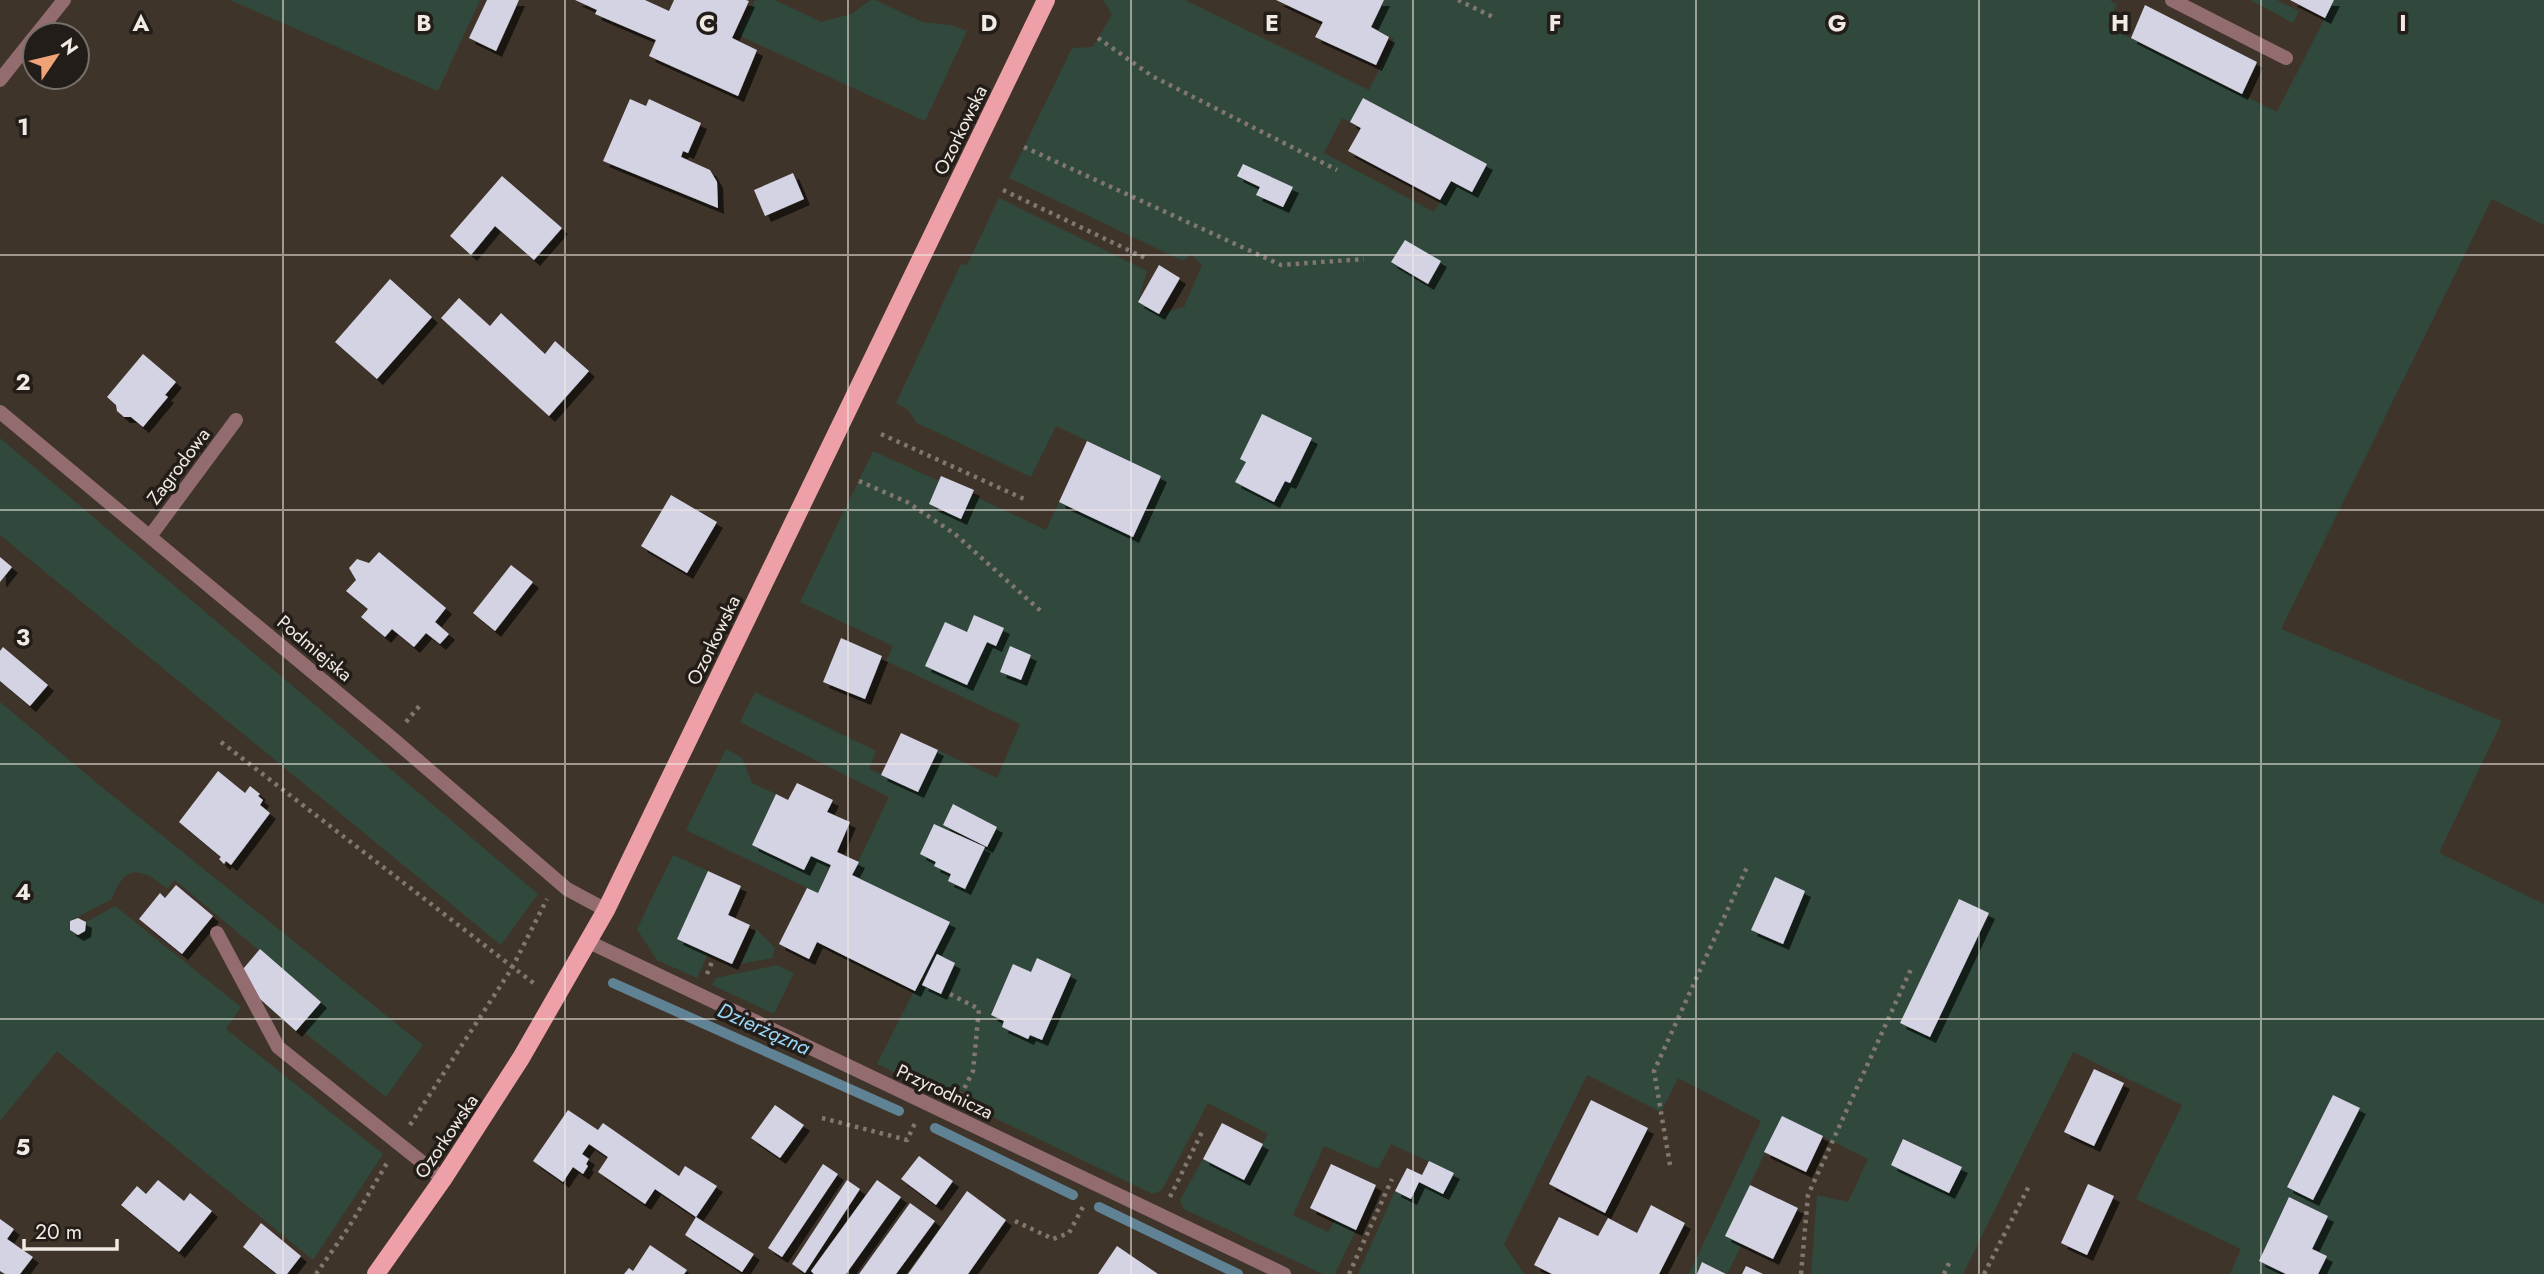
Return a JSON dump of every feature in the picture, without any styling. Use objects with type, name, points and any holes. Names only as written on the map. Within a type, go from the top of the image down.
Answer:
[{"type":"main road","name":"Ozorkowska","points":[[376,1274],[443,1179],[521,1058],[606,910],[1046,0]]},
{"type":"street","points":[[48,21],[64,0]]},
{"type":"street","points":[[2172,0],[2286,58]]},
{"type":"street","points":[[0,80],[21,54]]},
{"type":"street","name":"Podmiejska","points":[[0,412],[151,535],[566,889],[606,910]]},
{"type":"street","name":"Zagrodowa","points":[[151,535],[236,420]]},
{"type":"street","points":[[217,933],[278,1047],[443,1179]]},
{"type":"street","name":"Przyrodnicza","points":[[589,942],[1284,1274]]},
{"type":"path","points":[[1458,0],[1493,17]]},
{"type":"path","points":[[1098,38],[1152,76],[1337,170]]},
{"type":"path","points":[[1024,147],[1281,265],[1364,259]]},
{"type":"path","points":[[1003,190],[1145,258]]},
{"type":"path","points":[[881,434],[1024,499]]},
{"type":"path","points":[[859,481],[907,502],[955,534],[1043,613]]},
{"type":"path","points":[[221,742],[555,1000]]},
{"type":"path","points":[[1670,1165],[1654,1071],[1748,865]]},
{"type":"path","points":[[316,1274],[349,1227],[398,1144],[512,968],[556,880]]},
{"type":"path","points":[[1801,1274],[1808,1195],[1911,969]]},
{"type":"path","points":[[950,994],[979,1009],[973,1071],[951,1115]]},
{"type":"path","points":[[822,1118],[907,1140],[925,1102]]},
{"type":"path","points":[[1161,1215],[1202,1132]]},
{"type":"path","points":[[1349,1274],[1392,1179]]},
{"type":"path","points":[[1015,1222],[1053,1239],[1069,1233],[1094,1183]]},
{"type":"path","points":[[1984,1274],[2029,1186]]},
{"type":"path","points":[[1944,1274],[1951,1259]]},
{"type":"green space","points":[[230,0],[480,0],[438,91]]},
{"type":"green space","points":[[755,0],[775,0],[821,22],[851,14],[875,0],[922,22],[951,25],[967,31],[925,121],[738,35]]},
{"type":"green space","points":[[1103,0],[1185,0],[1369,90],[1394,39],[1371,27],[1384,0],[2110,0],[2117,5],[2107,26],[2277,112],[2334,0],[2544,0],[2544,225],[2492,199],[2281,629],[2502,721],[2439,853],[2544,904],[2544,1274],[2318,1274],[2326,1256],[2312,1249],[2328,1216],[2290,1197],[2259,1260],[2286,1274],[2230,1274],[2241,1249],[2136,1199],[2182,1105],[2073,1052],[1963,1274],[1811,1274],[1817,1195],[1848,1202],[1868,1159],[1782,1116],[1726,1236],[1742,1244],[1727,1274],[1703,1262],[1697,1274],[1689,1274],[1761,1121],[1678,1078],[1661,1112],[1587,1075],[1504,1244],[1524,1274],[1358,1274],[1395,1191],[1411,1199],[1419,1182],[1443,1194],[1453,1173],[1391,1144],[1378,1169],[1324,1146],[1293,1215],[1328,1232],[1335,1220],[1356,1230],[1335,1274],[1323,1274],[1184,1209],[1180,1200],[1203,1159],[1244,1180],[1268,1134],[1208,1103],[1162,1190],[1153,1194],[980,1111],[973,1097],[954,1086],[938,1093],[877,1064],[949,922],[852,875],[889,797],[740,722],[755,692],[876,751],[869,769],[917,792],[938,750],[997,778],[1020,724],[886,661],[893,646],[800,602],[873,451],[939,481],[929,504],[961,519],[972,495],[1046,530],[1059,502],[1133,536],[1161,476],[1056,426],[1031,477],[917,423],[908,410],[896,403],[961,264],[967,265],[999,198],[1147,271],[1138,302],[1159,314],[1184,307],[1202,265],[1191,254],[1183,261],[1009,178],[1072,48],[1093,47],[1112,14]],"holes":[[[1363,98],[1486,164],[1472,192],[1451,181],[1434,212],[1324,153],[1342,118],[1350,122]],[[975,615],[1003,629],[996,646],[967,632]],[[1010,647],[1031,655],[1020,680],[1000,671]],[[953,805],[997,827],[987,847],[943,825]],[[1775,877],[1783,943],[1751,929]],[[1959,900],[1988,914],[1930,1037],[1901,1022]],[[937,955],[955,964],[940,994],[922,985]],[[1037,958],[1071,974],[1042,1040],[1030,1035],[1028,1039],[1002,1027],[1004,1021],[991,1015],[1013,964],[1031,972]],[[2333,1095],[2360,1109],[2313,1200],[2287,1186]],[[1903,1139],[1961,1167],[1948,1193],[1891,1164]]]},
{"type":"green space","points":[[2250,0],[2277,0],[2299,11],[2293,23]]},
{"type":"green space","points":[[0,438],[538,894],[501,945],[0,535]]},
{"type":"green space","points":[[0,702],[423,1045],[386,1097],[305,1033],[305,1021],[321,1002],[175,880],[167,889],[142,873],[128,875],[122,880],[112,899],[70,921],[70,930],[78,935],[85,931],[86,922],[115,906],[241,1007],[226,1029],[383,1154],[313,1260],[57,1051],[0,1121]]},
{"type":"green space","points":[[726,749],[742,758],[752,783],[776,794],[752,845],[804,870],[811,856],[830,865],[818,893],[686,830]]},
{"type":"green space","points":[[673,855],[708,871],[677,939],[708,954],[697,978],[657,960],[637,929]]},
{"type":"green space","points":[[756,929],[775,948],[772,958],[741,964]]},
{"type":"green space","points":[[777,965],[794,973],[774,1014],[712,985],[716,978]]},
{"type":"building","points":[[487,0],[519,0],[496,51],[469,38]]},
{"type":"building","points":[[575,0],[645,0],[669,11],[674,0],[749,1],[732,38],[757,50],[738,96],[649,56],[656,40],[595,14],[597,10]]},
{"type":"building","points":[[1276,0],[1384,0],[1371,27],[1389,37],[1376,65],[1315,37],[1323,22]]},
{"type":"building","points":[[2290,0],[2334,0],[2325,18]]},
{"type":"building","points":[[2145,5],[2257,62],[2242,94],[2131,38]]},
{"type":"building","points":[[1363,98],[1487,164],[1472,192],[1451,181],[1440,200],[1348,151],[1361,128],[1350,122]]},
{"type":"building","points":[[630,99],[646,106],[649,99],[701,123],[688,153],[683,151],[681,157],[710,170],[717,182],[718,208],[603,161]]},
{"type":"building","points":[[1243,164],[1293,187],[1283,207],[1256,195],[1260,187],[1237,176]]},
{"type":"building","points":[[793,173],[804,199],[765,216],[754,190]]},
{"type":"building","points":[[502,176],[562,228],[534,260],[495,226],[471,255],[450,236]]},
{"type":"building","points":[[1405,240],[1441,261],[1428,284],[1391,262]]},
{"type":"building","points":[[1159,265],[1180,278],[1159,314],[1138,302]]},
{"type":"building","points":[[390,279],[432,317],[377,379],[335,342]]},
{"type":"building","points":[[459,298],[490,326],[501,313],[545,354],[555,341],[589,371],[549,416],[441,318]]},
{"type":"building","points":[[143,354],[176,382],[165,395],[168,397],[143,427],[131,417],[124,417],[107,397]]},
{"type":"building","points":[[1262,414],[1312,438],[1290,483],[1285,481],[1274,502],[1235,482],[1246,462],[1240,459]]},
{"type":"building","points":[[1087,441],[1161,476],[1133,537],[1059,502]]},
{"type":"building","points":[[941,476],[974,490],[961,519],[929,504]]},
{"type":"building","points":[[671,495],[717,522],[687,573],[641,546]]},
{"type":"building","points":[[379,552],[446,608],[435,622],[449,634],[440,644],[426,633],[414,647],[392,629],[385,637],[361,617],[368,609],[346,591],[356,580],[349,568],[357,559],[369,563]]},
{"type":"building","points":[[0,557],[12,567],[0,582]]},
{"type":"building","points":[[511,565],[533,582],[495,631],[473,613]]},
{"type":"building","points":[[974,615],[1004,628],[996,646],[987,642],[967,685],[925,666],[945,622],[967,632]]},
{"type":"building","points":[[841,638],[882,656],[865,699],[823,682]]},
{"type":"building","points":[[1010,646],[1031,655],[1021,680],[1000,672]]},
{"type":"building","points":[[3,647],[48,685],[30,706],[0,681],[0,651]]},
{"type":"building","points":[[901,733],[938,750],[918,792],[881,775]]},
{"type":"building","points":[[218,771],[245,793],[250,786],[260,794],[258,796],[263,800],[260,805],[270,813],[231,865],[226,861],[224,864],[219,859],[221,857],[179,822]]},
{"type":"building","points":[[797,783],[833,800],[827,812],[850,822],[837,852],[859,862],[852,875],[950,922],[915,991],[817,942],[809,959],[779,944],[807,888],[818,893],[831,865],[811,856],[804,870],[752,845],[776,794],[788,800]]},
{"type":"building","points":[[953,804],[997,827],[987,847],[943,825]]},
{"type":"building","points":[[934,824],[985,847],[965,889],[948,881],[951,874],[934,866],[936,862],[920,854]]},
{"type":"building","points":[[708,871],[741,886],[728,915],[750,925],[732,964],[677,939]]},
{"type":"building","points":[[1775,877],[1805,891],[1783,944],[1751,930]]},
{"type":"building","points":[[176,885],[213,916],[182,954],[139,919],[160,893],[165,898]]},
{"type":"building","points":[[1959,899],[1989,913],[1930,1037],[1900,1023]]},
{"type":"building","points":[[78,918],[86,922],[85,931],[78,935],[70,930],[70,921]]},
{"type":"building","points":[[260,949],[321,1002],[296,1031],[260,999],[243,969]]},
{"type":"building","points":[[937,954],[955,963],[941,994],[922,985]]},
{"type":"building","points":[[1037,958],[1071,974],[1042,1040],[1030,1035],[1028,1039],[1002,1027],[1004,1021],[991,1015],[1013,964],[1031,972]]},
{"type":"building","points":[[2094,1069],[2124,1083],[2094,1146],[2064,1132]]},
{"type":"building","points":[[2333,1095],[2360,1108],[2313,1200],[2287,1187]]},
{"type":"building","points":[[1591,1100],[1648,1128],[1605,1213],[1549,1184]]},
{"type":"building","points":[[775,1105],[804,1125],[780,1158],[751,1138]]},
{"type":"building","points":[[568,1110],[598,1130],[603,1123],[679,1176],[685,1166],[717,1186],[696,1217],[655,1189],[645,1204],[598,1172],[608,1157],[589,1144],[582,1154],[589,1159],[583,1174],[573,1167],[563,1182],[533,1161]]},
{"type":"building","points":[[1782,1116],[1823,1136],[1806,1172],[1764,1152]]},
{"type":"building","points":[[1222,1123],[1263,1144],[1244,1180],[1203,1159]]},
{"type":"building","points":[[1903,1139],[1962,1167],[1949,1193],[1891,1165]]},
{"type":"building","points":[[919,1156],[953,1181],[936,1205],[901,1179]]},
{"type":"building","points":[[1429,1161],[1454,1173],[1443,1194],[1419,1182],[1411,1199],[1395,1191],[1407,1168],[1422,1175]]},
{"type":"building","points":[[823,1164],[838,1174],[782,1257],[768,1248]]},
{"type":"building","points":[[1331,1164],[1376,1185],[1356,1230],[1310,1208]]},
{"type":"building","points":[[158,1180],[184,1201],[190,1193],[212,1211],[179,1252],[121,1205],[137,1186],[146,1194]]},
{"type":"building","points":[[847,1180],[860,1189],[805,1273],[792,1264]]},
{"type":"building","points":[[877,1180],[901,1197],[846,1274],[814,1274],[811,1271]]},
{"type":"building","points":[[2088,1184],[2114,1196],[2087,1255],[2061,1243]]},
{"type":"building","points":[[1750,1185],[1798,1208],[1773,1259],[1725,1236]]},
{"type":"building","points":[[967,1191],[1006,1220],[968,1274],[908,1274]]},
{"type":"building","points":[[2289,1197],[2328,1216],[2312,1249],[2327,1256],[2318,1274],[2286,1274],[2259,1261]]},
{"type":"building","points":[[910,1203],[935,1221],[896,1274],[859,1274]]},
{"type":"building","points":[[1651,1205],[1685,1223],[1659,1274],[1552,1274],[1534,1265],[1559,1217],[1598,1236],[1608,1218],[1637,1233]]},
{"type":"building","points":[[696,1217],[754,1254],[742,1272],[685,1235]]},
{"type":"building","points":[[0,1219],[14,1229],[7,1239],[33,1257],[20,1274],[5,1274],[0,1271]]},
{"type":"building","points":[[261,1223],[301,1256],[287,1274],[277,1274],[243,1247]]},
{"type":"building","points":[[650,1245],[687,1270],[684,1274],[624,1274],[629,1268],[633,1271]]},
{"type":"building","points":[[1117,1246],[1158,1274],[1098,1274]]},
{"type":"building","points":[[1702,1262],[1726,1274],[1697,1274]]},
{"type":"building","points":[[1746,1266],[1763,1274],[1742,1274]]},
{"type":"waterway","name":"Dzierżązna","points":[[613,983],[899,1111]]},
{"type":"waterway","name":"Dzierżązna","points":[[935,1128],[1073,1195]]},
{"type":"waterway","name":"Dzierżązna","points":[[1099,1207],[1238,1274]]}]
